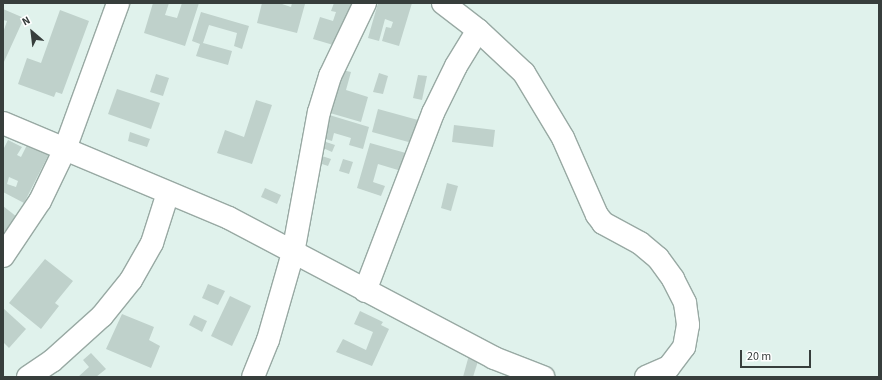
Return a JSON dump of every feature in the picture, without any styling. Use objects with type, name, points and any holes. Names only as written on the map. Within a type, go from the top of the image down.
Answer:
[{"type":"street","points":[[3,256],[40,201],[65,149],[118,3]]},
{"type":"street","points":[[253,377],[268,340],[293,253],[319,112],[330,76],[365,3]]},
{"type":"street","points":[[442,3],[478,30],[510,58],[539,96],[563,138],[597,215],[603,223],[640,243],[658,258],[674,279],[685,302],[688,325],[684,347],[669,367],[646,377]]},
{"type":"street","points":[[365,291],[433,113],[456,66],[478,30]]},
{"type":"street","points":[[3,123],[229,218],[494,358],[543,377]]},
{"type":"street","points":[[28,377],[52,361],[102,316],[131,280],[152,244],[168,192]]},
{"type":"building","points":[[153,3],[169,3],[165,15],[177,18],[182,3],[199,3],[185,46],[144,33]]},
{"type":"building","points":[[262,3],[279,3],[291,7],[292,3],[305,4],[297,33],[257,23]]},
{"type":"building","points":[[334,3],[354,3],[340,47],[313,39],[320,17],[333,21],[336,12],[331,11]]},
{"type":"building","points":[[378,3],[412,3],[399,46],[382,41],[386,27],[391,28],[393,22],[385,19],[379,41],[368,38]]},
{"type":"building","points":[[3,9],[24,18],[3,64],[3,33],[7,21],[3,20]]},
{"type":"building","points":[[60,10],[89,21],[62,94],[56,92],[54,97],[18,84],[27,58],[41,63]]},
{"type":"building","points":[[201,12],[249,26],[242,49],[234,46],[237,33],[209,25],[203,43],[232,51],[228,65],[196,56],[200,44],[192,41]]},
{"type":"building","points":[[342,70],[351,72],[346,90],[368,97],[361,122],[330,113]]},
{"type":"building","points":[[379,73],[388,76],[383,94],[373,92]]},
{"type":"building","points":[[156,74],[169,78],[163,96],[150,92]]},
{"type":"building","points":[[418,75],[427,76],[422,100],[413,98]]},
{"type":"building","points":[[117,89],[160,103],[151,129],[108,114]]},
{"type":"building","points":[[256,100],[272,105],[252,164],[217,153],[225,130],[244,137]]},
{"type":"building","points":[[378,109],[418,120],[412,143],[372,132]]},
{"type":"building","points":[[326,114],[369,127],[363,149],[349,145],[351,138],[334,133],[332,141],[319,137]]},
{"type":"building","points":[[454,125],[495,130],[493,147],[452,142]]},
{"type":"building","points":[[130,132],[150,139],[147,147],[128,141]]},
{"type":"building","points":[[8,140],[22,147],[17,155],[21,157],[29,141],[50,152],[24,203],[3,192],[3,150]],"holes":[[[9,177],[18,181],[16,187],[7,184]]]},
{"type":"building","points":[[326,142],[335,145],[332,152],[323,148]]},
{"type":"building","points":[[370,143],[413,155],[408,173],[378,164],[373,182],[385,186],[381,196],[357,188]]},
{"type":"building","points":[[322,156],[331,159],[328,166],[319,163]]},
{"type":"building","points":[[343,159],[353,162],[349,174],[339,171]]},
{"type":"building","points":[[447,183],[458,186],[451,211],[441,208]]},
{"type":"building","points":[[265,188],[281,195],[277,204],[261,197]]},
{"type":"building","points":[[3,206],[17,217],[3,233]]},
{"type":"building","points":[[45,259],[73,281],[55,303],[59,306],[41,329],[9,303]]},
{"type":"building","points":[[208,284],[225,291],[218,305],[202,298]]},
{"type":"building","points":[[230,296],[251,306],[232,346],[211,336]]},
{"type":"building","points":[[3,308],[26,329],[9,348],[3,342]]},
{"type":"building","points":[[360,311],[383,322],[381,325],[389,329],[372,366],[336,352],[343,339],[366,350],[373,332],[354,324]]},
{"type":"building","points":[[122,314],[154,327],[149,340],[160,346],[151,368],[106,349]]},
{"type":"building","points":[[194,315],[207,321],[202,332],[189,325]]},
{"type":"building","points":[[91,353],[106,369],[96,377],[78,377],[89,367],[83,360]]},
{"type":"building","points":[[469,355],[479,358],[473,377],[463,377]]}]
